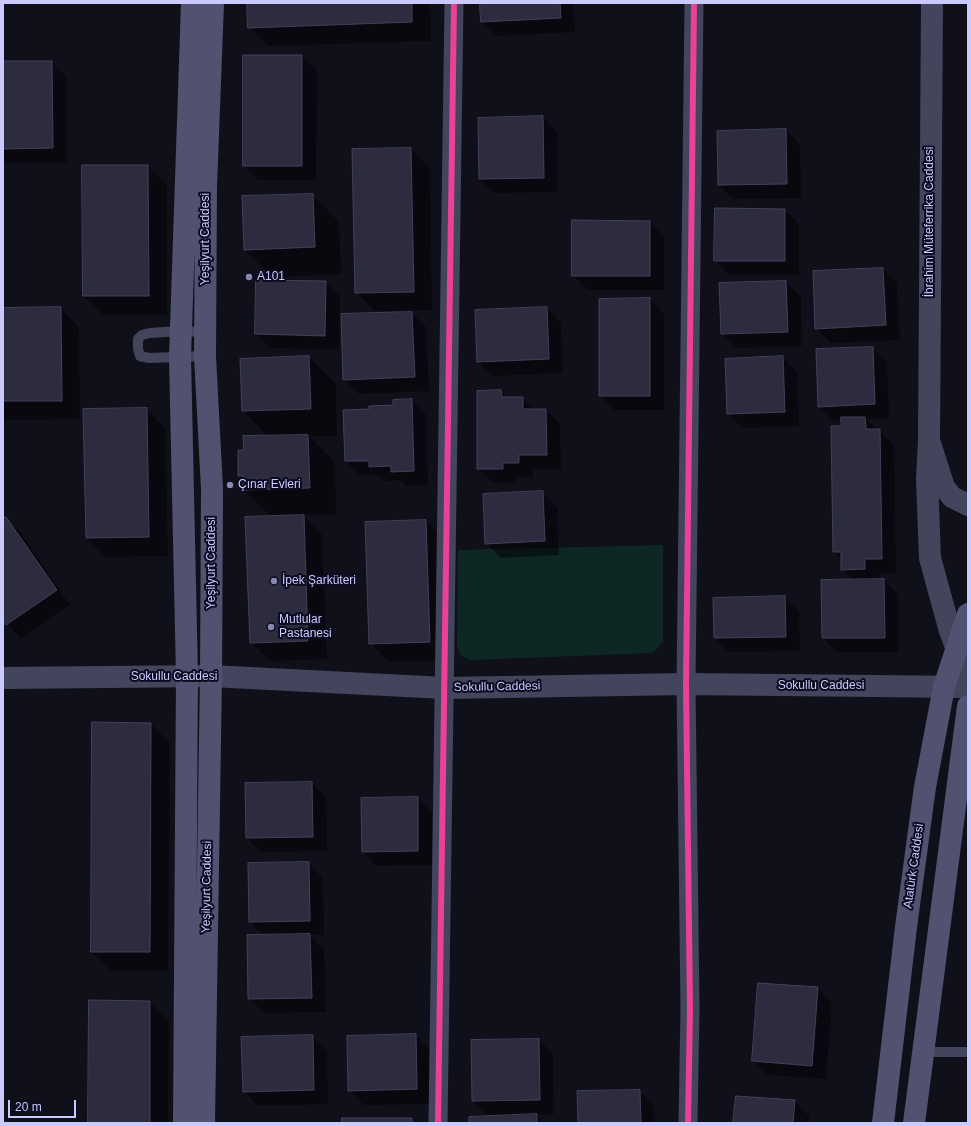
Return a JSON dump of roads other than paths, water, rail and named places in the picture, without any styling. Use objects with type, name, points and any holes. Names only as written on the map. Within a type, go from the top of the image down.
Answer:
[{"type":"main road","name":"Yeşilyurt Caddesi","points":[[184,1123],[187,676],[180,331],[192,3]]},
{"type":"main road","name":"Yeşilyurt Caddesi","points":[[204,1123],[211,676],[212,489],[206,356],[206,186],[213,3]]},
{"type":"main road","name":"Atatürk Caddesi","points":[[883,1123],[907,919],[925,787],[944,687],[968,614]]},
{"type":"main road","points":[[914,1123],[968,706]]},
{"type":"street","points":[[438,1123],[454,3]]},
{"type":"street","points":[[688,1123],[690,1009],[686,684],[694,3]]},
{"type":"street","name":"İbrahim Müteferrika Caddesi","points":[[932,3],[929,440],[927,480],[930,558],[950,631],[968,680]]},
{"type":"street","points":[[929,440],[944,487],[952,497],[968,505]]},
{"type":"street","name":"Sokullu Caddesi","points":[[3,678],[211,676],[445,688],[686,684],[968,687]]},
{"type":"lane","points":[[206,332],[180,331],[142,334],[138,339],[140,356],[149,358],[206,356]]},
{"type":"lane","points":[[923,1052],[968,1052]]},
{"type":"place","name":"A101","points":[[249,277]]},
{"type":"place","name":"Çınar Evleri","points":[[230,485]]},
{"type":"place","name":"İpek Şarküteri","points":[[274,581]]},
{"type":"place","name":"Mutlular Pastanesi","points":[[271,627]]}]
